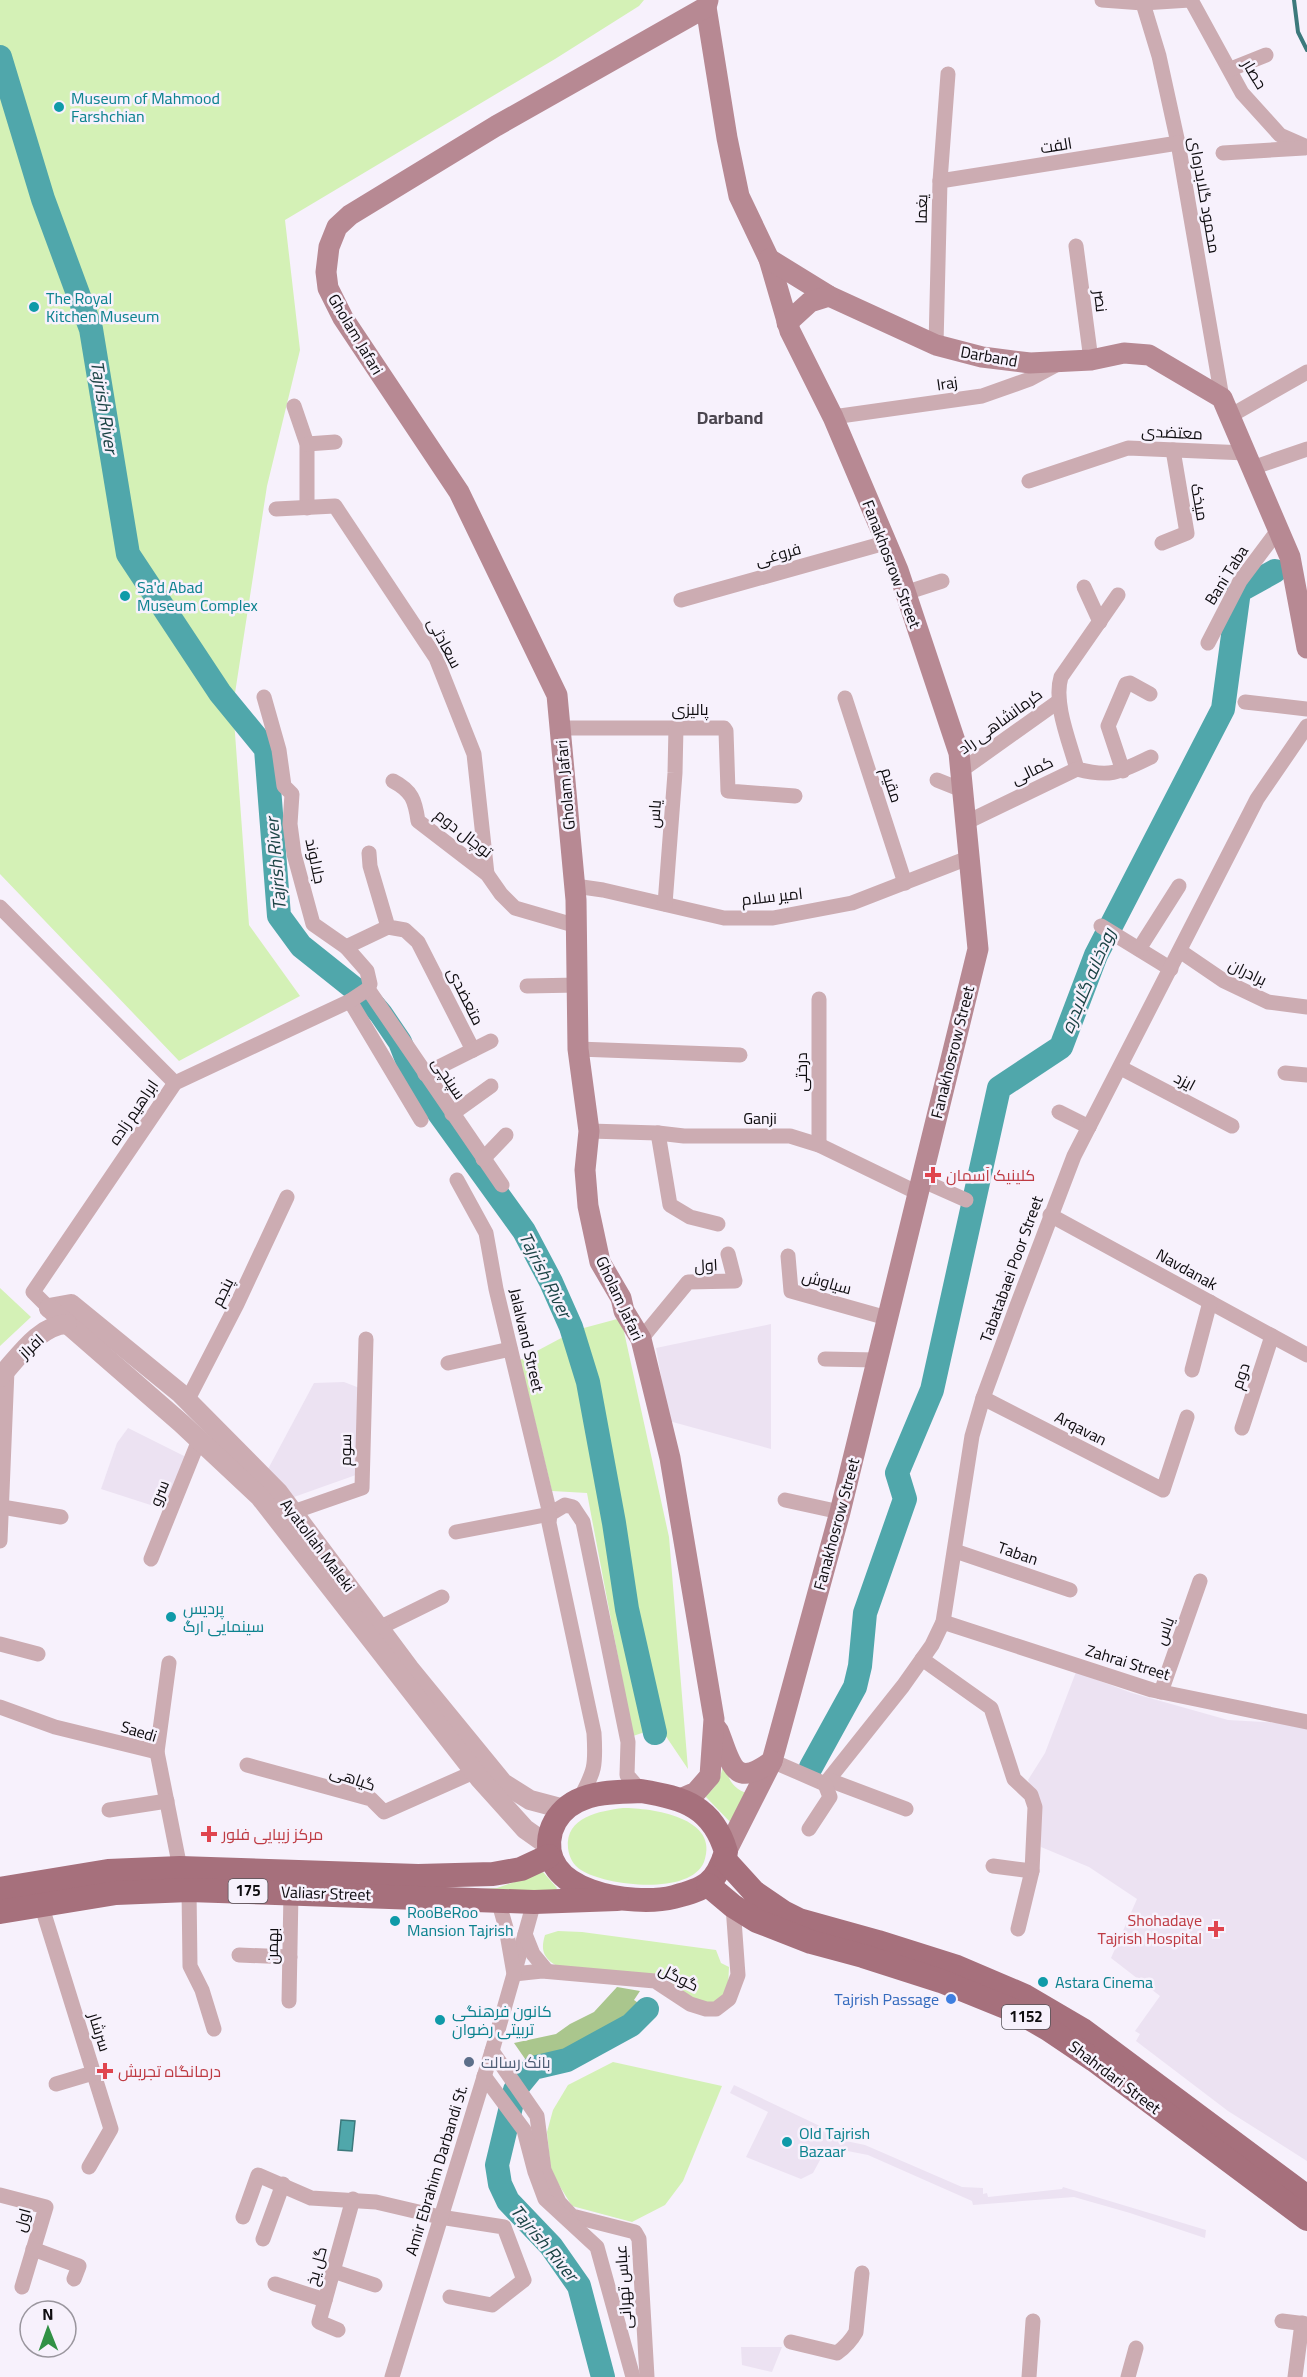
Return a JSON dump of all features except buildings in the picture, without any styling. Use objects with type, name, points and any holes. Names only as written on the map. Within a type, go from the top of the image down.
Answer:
[{"type":"main road","points":[[707,4],[727,138],[739,196],[769,259]]},
{"type":"main road","name":"Gholam Jafari","points":[[680,1799],[696,1792],[710,1776],[714,1719],[670,1458],[641,1339],[624,1311],[621,1298],[600,1262],[588,1206],[585,1170],[589,1131],[578,1049],[575,886],[557,695],[459,492],[343,318],[328,288],[326,272],[329,247],[337,227],[350,215],[496,126],[707,4]]},
{"type":"main road","name":"Darband","points":[[769,259],[829,296],[936,345],[982,357],[1030,363],[1091,360],[1125,353],[1149,356],[1226,407]]},
{"type":"main road","name":"Fanakhosrow Street","points":[[725,1856],[772,1761],[840,1512],[978,949],[959,753],[898,570],[832,417],[787,323],[769,259]]},
{"type":"main road","points":[[787,323],[810,302],[829,296]]},
{"type":"main road","points":[[1226,407],[1290,556],[1307,648]]},
{"type":"main road","points":[[714,1719],[730,1764],[735,1770],[749,1773],[759,1771],[772,1761]]},
{"type":"main road","points":[[641,1791],[680,1799],[699,1810],[714,1825],[725,1856],[708,1886],[662,1900],[617,1899],[594,1893],[573,1882],[562,1873],[549,1851],[554,1823],[572,1805],[607,1793],[641,1791]]},
{"type":"main road","name":"Valiasr Street","points":[[0,1912],[185,1879],[493,1874],[521,1869],[549,1851]]},
{"type":"main road","name":"Shahrdari Street","points":[[725,1856],[754,1892],[791,1916],[947,1964],[990,1980],[1057,2013],[1307,2197]]},
{"type":"main road","name":"Valiasr Street","points":[[0,1889],[108,1871],[291,1892],[534,1902],[617,1899]]},
{"type":"main road","name":"Shahrdari Street","points":[[708,1886],[757,1921],[811,1942],[941,1981],[992,2001],[1038,2024],[1087,2055],[1307,2219]]},
{"type":"street","name":"حصار","points":[[1102,0],[1190,0],[1231,69],[1242,93],[1280,135],[1307,147]]},
{"type":"street","name":"محمود گلابدره‌ای","points":[[1143,1],[1159,56],[1178,143],[1226,407]]},
{"type":"street","points":[[1231,69],[1266,55]]},
{"type":"street","name":"یغما","points":[[936,345],[939,181],[948,74]]},
{"type":"street","name":"الفت","points":[[939,181],[1178,143]]},
{"type":"street","points":[[1223,153],[1307,147]]},
{"type":"street","name":"نصر","points":[[1076,246],[1091,360]]},
{"type":"street","name":"Iraj","points":[[832,417],[982,396],[1030,379],[1060,363]]},
{"type":"street","points":[[1226,407],[1307,372]]},
{"type":"street","points":[[294,406],[307,444],[307,508]]},
{"type":"street","points":[[307,444],[335,442]]},
{"type":"street","name":"معتضدی","points":[[1029,482],[1128,448],[1173,450],[1249,461]]},
{"type":"street","points":[[1249,461],[1307,449]]},
{"type":"street","name":"میخک","points":[[1162,543],[1187,533],[1173,450]]},
{"type":"street","name":"سعادتی","points":[[276,509],[335,506],[436,658],[474,754],[486,874]]},
{"type":"street","name":"Bani Taba","points":[[1208,643],[1240,581],[1279,528]]},
{"type":"street","name":"فروغی","points":[[681,600],[885,543]]},
{"type":"street","points":[[905,592],[942,581]]},
{"type":"street","points":[[1084,587],[1100,622]]},
{"type":"street","points":[[1077,769],[1059,701],[1058,687],[1061,677],[1118,595]]},
{"type":"street","points":[[1123,771],[1108,722],[1128,683],[1150,694]]},
{"type":"street","name":"جلالوند","points":[[264,698],[279,750],[284,786],[292,795],[290,824],[294,854],[313,924],[346,947],[367,971],[370,978],[368,990]]},
{"type":"street","name":"مقیم","points":[[844,698],[905,883]]},
{"type":"street","name":"کرمانشاهی راد","points":[[962,780],[1059,701]]},
{"type":"street","points":[[1245,702],[1307,709]]},
{"type":"street","name":"Tabatabaei Poor Street","points":[[827,1782],[922,1659],[943,1622],[965,1471],[983,1398],[1074,1155],[1121,1068],[1257,799],[1307,726]]},
{"type":"street","name":"یاس","points":[[665,904],[675,773],[676,727]]},
{"type":"street","name":"پالیزی","points":[[560,728],[724,728],[726,731],[728,791],[795,796]]},
{"type":"street","name":"کمالی","points":[[965,823],[1077,769],[1093,773],[1114,774],[1151,757]]},
{"type":"street","points":[[937,780],[962,780]]},
{"type":"street","name":"توچال دوم","points":[[393,781],[407,789],[416,805],[418,821],[486,874],[515,908],[577,926]]},
{"type":"street","points":[[346,947],[388,927],[370,866],[369,853]]},
{"type":"street","name":"امیر سلام","points":[[575,886],[724,918],[773,918],[852,903],[968,858]]},
{"type":"street","points":[[1139,949],[1179,886]]},
{"type":"street","points":[[0,907],[175,1083]]},
{"type":"street","points":[[1101,926],[1171,969]]},
{"type":"street","name":"متعضدی","points":[[388,927],[405,930],[418,942],[473,1050],[425,1074]]},
{"type":"street","name":"برادران","points":[[1180,951],[1224,981],[1268,1002],[1307,1007]]},
{"type":"street","points":[[527,986],[578,985]]},
{"type":"street","points":[[368,990],[350,1001],[421,1120]]},
{"type":"street","name":"سپنچی","points":[[368,990],[502,1185]]},
{"type":"street","name":"درختی","points":[[819,999],[819,1145]]},
{"type":"street","name":"ابراهیم زاده","points":[[33,1292],[175,1083],[350,1001]]},
{"type":"street","points":[[473,1050],[491,1041]]},
{"type":"street","points":[[578,1049],[740,1055]]},
{"type":"street","name":"ایزد","points":[[1121,1068],[1232,1126]]},
{"type":"street","points":[[1285,1073],[1307,1075]]},
{"type":"street","points":[[452,1114],[491,1086]]},
{"type":"street","points":[[1059,1112],[1089,1127]]},
{"type":"street","name":"Ganji","points":[[589,1131],[684,1136],[790,1136],[819,1145],[919,1187],[966,1200]]},
{"type":"street","points":[[657,1133],[670,1205],[690,1217],[718,1224]]},
{"type":"street","points":[[483,1159],[506,1135]]},
{"type":"street","name":"Jalalvand Street","points":[[457,1180],[486,1233],[496,1289],[550,1514],[549,1523],[594,1733],[593,1774],[572,1805]]},
{"type":"street","name":"پنجم","points":[[187,1401],[237,1304],[287,1197]]},
{"type":"street","name":"Navdanak","points":[[1050,1215],[1307,1355]]},
{"type":"street","name":"اول","points":[[641,1339],[688,1282],[735,1281],[728,1254]]},
{"type":"street","name":"سیاوش","points":[[788,1256],[791,1291],[887,1318]]},
{"type":"street","name":"Ayatollah Maleki","points":[[33,1292],[260,1497],[474,1772],[525,1829],[549,1851]]},
{"type":"street","points":[[1192,1370],[1210,1302]]},
{"type":"street","name":"Ayatollah Maleki","points":[[49,1308],[71,1304],[187,1401],[278,1492],[409,1668],[503,1783],[530,1800],[572,1805]]},
{"type":"street","name":"افراز","points":[[2,1369],[49,1308]]},
{"type":"street","name":"افراز","points":[[2,1369],[56,1324],[67,1324]]},
{"type":"street","name":"دوم","points":[[1242,1428],[1272,1336]]},
{"type":"street","name":"سوم","points":[[293,1512],[362,1488],[366,1339]]},
{"type":"street","points":[[448,1363],[510,1349]]},
{"type":"street","points":[[825,1359],[877,1360]]},
{"type":"street","points":[[0,1541],[2,1369]]},
{"type":"street","name":"Arqavan","points":[[983,1398],[1163,1490],[1187,1417]]},
{"type":"street","name":"سرو","points":[[151,1559],[199,1440]]},
{"type":"street","points":[[785,1500],[840,1512]]},
{"type":"street","points":[[456,1532],[550,1514],[565,1505],[573,1507],[583,1522],[628,1742],[627,1775],[641,1791]]},
{"type":"street","points":[[2,1507],[61,1517]]},
{"type":"street","name":"Taban","points":[[954,1551],[1070,1590]]},
{"type":"street","name":"یاس","points":[[1161,1692],[1200,1581]]},
{"type":"street","points":[[379,1628],[442,1597]]},
{"type":"street","name":"Zahrai Street","points":[[943,1622],[1161,1692],[1307,1722]]},
{"type":"street","points":[[0,1644],[38,1654]]},
{"type":"street","points":[[922,1659],[991,1708],[1014,1779],[1031,1795],[1035,1807],[1032,1871],[1018,1929]]},
{"type":"street","points":[[158,1752],[169,1663]]},
{"type":"street","name":"Saedi","points":[[0,1707],[55,1727],[158,1752],[185,1879],[190,1966],[202,1990],[214,2029]]},
{"type":"street","points":[[772,1761],[906,1809]]},
{"type":"street","name":"گیاهی","points":[[248,1765],[370,1799],[384,1812],[474,1772]]},
{"type":"street","points":[[809,1829],[830,1797],[827,1782]]},
{"type":"street","points":[[109,1810],[167,1801]]},
{"type":"street","points":[[993,1866],[1032,1871]]},
{"type":"street","name":"بهمن","points":[[289,2001],[291,1892]]},
{"type":"street","name":"Amir Ebrahim Darbandi St.","points":[[498,1900],[506,1928],[514,1974]]},
{"type":"street","name":"Amir Ebrahim Darbandi St.","points":[[392,2377],[492,2051],[534,1902]]},
{"type":"street","name":"سرشار","points":[[41,1904],[111,2129],[89,2167]]},
{"type":"street","name":"گوگل","points":[[514,1974],[548,1971],[655,1981],[690,2004],[706,2009],[716,2009],[729,1999],[738,1976],[733,1906]]},
{"type":"street","points":[[525,1934],[533,1954],[548,1971]]},
{"type":"street","points":[[239,1955],[290,1957]]},
{"type":"street","name":"عباس تهرانی","points":[[492,2051],[537,2116],[544,2170],[559,2202],[572,2216],[635,2232],[639,2239],[647,2377]]},
{"type":"street","points":[[56,2084],[93,2073]]},
{"type":"street","name":"عباس تهرانی","points":[[484,2076],[524,2130],[545,2199],[597,2247],[633,2377]]},
{"type":"street","points":[[243,2217],[258,2175],[283,2184],[310,2198],[376,2202],[440,2217],[504,2227],[524,2280],[492,2305],[450,2297]]},
{"type":"street","points":[[263,2239],[283,2184]]},
{"type":"street","name":"اول","points":[[0,2195],[46,2207],[22,2287]]},
{"type":"street","name":"گل یخ","points":[[339,2330],[319,2322],[353,2199]]},
{"type":"street","points":[[33,2248],[79,2266],[74,2279]]},
{"type":"street","points":[[333,2271],[375,2285]]},
{"type":"street","points":[[791,2342],[837,2353],[852,2339],[856,2332],[862,2273]]},
{"type":"street","points":[[275,2284],[325,2300]]},
{"type":"street","points":[[1029,2377],[1033,2321]]},
{"type":"street","points":[[1282,2321],[1304,2324],[1294,2377]]},
{"type":"street","points":[[1128,2377],[1136,2348]]},
{"type":"shaded area","points":[[771,1324],[771,1449],[669,1421],[656,1348]]},
{"type":"shaded area","points":[[344,1382],[370,1392],[367,1471],[294,1497],[267,1471],[314,1383]]},
{"type":"shaded area","points":[[128,1428],[188,1458],[166,1510],[101,1489],[117,1443]]},
{"type":"shaded area","name":"Shohadaye Tajrish Hospital","points":[[1076,1672],[1132,1693],[1228,1720],[1307,1727],[1307,2161],[1228,2111],[1136,2041],[1140,2034],[1135,2031],[1160,1996],[1111,1958],[1137,1899],[1089,1867],[1041,1847],[1041,1809],[1028,1780],[1045,1753]]},
{"type":"shaded area","name":"Old Tajrish Bazaar","points":[[734,2085],[824,2128],[827,2137],[865,2145],[962,2187],[983,2188],[983,2194],[987,2193],[988,2197],[1062,2189],[1063,2187],[1206,2230],[1205,2238],[1074,2197],[973,2205],[972,2201],[868,2155],[827,2147],[813,2173],[801,2179],[746,2157],[768,2112],[730,2093]]},
{"type":"shaded area","points":[[741,2347],[782,2347],[772,2372],[742,2365]]},
{"type":"green space","name":"Sa'd Abad Museum Complex","points":[[0,0],[644,0],[639,6],[555,59],[285,220],[300,350],[267,486],[233,706],[249,925],[300,996],[179,1061],[0,874]]},
{"type":"green space","points":[[0,1288],[31,1317],[0,1346]]},
{"type":"green space","points":[[621,1318],[669,1537],[688,1769],[661,1729],[630,1599],[616,1503],[580,1329]]},
{"type":"green space","points":[[565,1336],[580,1377],[648,1731],[633,1736],[587,1493],[552,1491],[520,1360]]},
{"type":"green space","points":[[723,1761],[732,1784],[741,1791],[753,1794],[733,1825],[705,1796],[718,1781]]},
{"type":"green space","points":[[623,1808],[665,1813],[693,1825],[702,1835],[707,1847],[704,1862],[696,1873],[666,1884],[647,1885],[609,1880],[593,1876],[578,1868],[572,1861],[568,1848],[572,1829],[595,1814]]},
{"type":"green space","points":[[543,1872],[557,1888],[553,1894],[466,1890],[497,1888]]},
{"type":"green space","points":[[558,1931],[582,1932],[716,1950],[721,1963],[729,1967],[728,1987],[718,2003],[702,2004],[666,1981],[559,1967],[547,1958],[543,1950],[545,1935]]},
{"type":"green space","points":[[617,1987],[640,1991],[634,2000],[644,2007],[633,2019],[592,2045],[530,2066],[514,2043],[556,2034],[594,2012]]},
{"type":"green space","points":[[613,2062],[722,2086],[683,2181],[665,2205],[632,2222],[572,2206],[551,2172],[547,2132],[553,2110],[568,2085]]},
{"type":"water","points":[[341,2120],[355,2121],[352,2151],[338,2150]]},
{"type":"waterway","name":"رودخانه گلابدره","points":[[1294,0],[1298,32],[1307,50]]},
{"type":"waterway","name":"Tajrish River","points":[[0,57],[43,199],[91,329],[128,554],[220,693],[266,749],[279,916],[301,946],[370,1001],[381,1014],[400,1042],[415,1080],[524,1231],[551,1282],[571,1327],[588,1382],[627,1609],[655,1733]]},
{"type":"waterway","name":"رودخانه گلابدره","points":[[811,1767],[855,1687],[860,1666],[865,1613],[905,1499],[897,1473],[932,1390],[999,1088],[1061,1047],[1096,955],[1223,709],[1239,591],[1275,571]]},
{"type":"waterway","name":"Tajrish River","points":[[603,2377],[579,2286],[551,2246],[508,2201],[500,2184],[497,2165],[515,2090],[533,2068],[567,2060],[631,2025],[647,2009]]},
{"type":"place","name":"Museum of Mahmood Farshchian","points":[[59,107]]},
{"type":"place","name":"The Royal Kitchen Museum","points":[[34,307]]},
{"type":"place","name":"Sa'd Abad Museum Complex","points":[[125,596]]},
{"type":"place","name":"کلینیک آسمان","points":[[933,1175]]},
{"type":"place","name":"پردیس سینمایی ارگ","points":[[171,1617]]},
{"type":"place","name":"مرکز زیبایی فلور","points":[[209,1834]]},
{"type":"place","name":"RooBeRoo Mansion Tajrish","points":[[395,1921]]},
{"type":"place","name":"Shohadaye Tajrish Hospital","points":[[1216,1929]]},
{"type":"place","name":"Astara Cinema","points":[[1043,1982]]},
{"type":"place","name":"Tajrish Passage","points":[[951,1999]]},
{"type":"place","name":"کانون فرهنگی تربیتی رضوان","points":[[440,2020]]},
{"type":"place","name":"بانک رسالت","points":[[469,2062]]},
{"type":"place","name":"درمانگاه تجریش","points":[[105,2071]]},
{"type":"place","name":"Old Tajrish Bazaar","points":[[787,2142]]},
{"type":"district","name":"Darband","points":[[730,418]]}]
